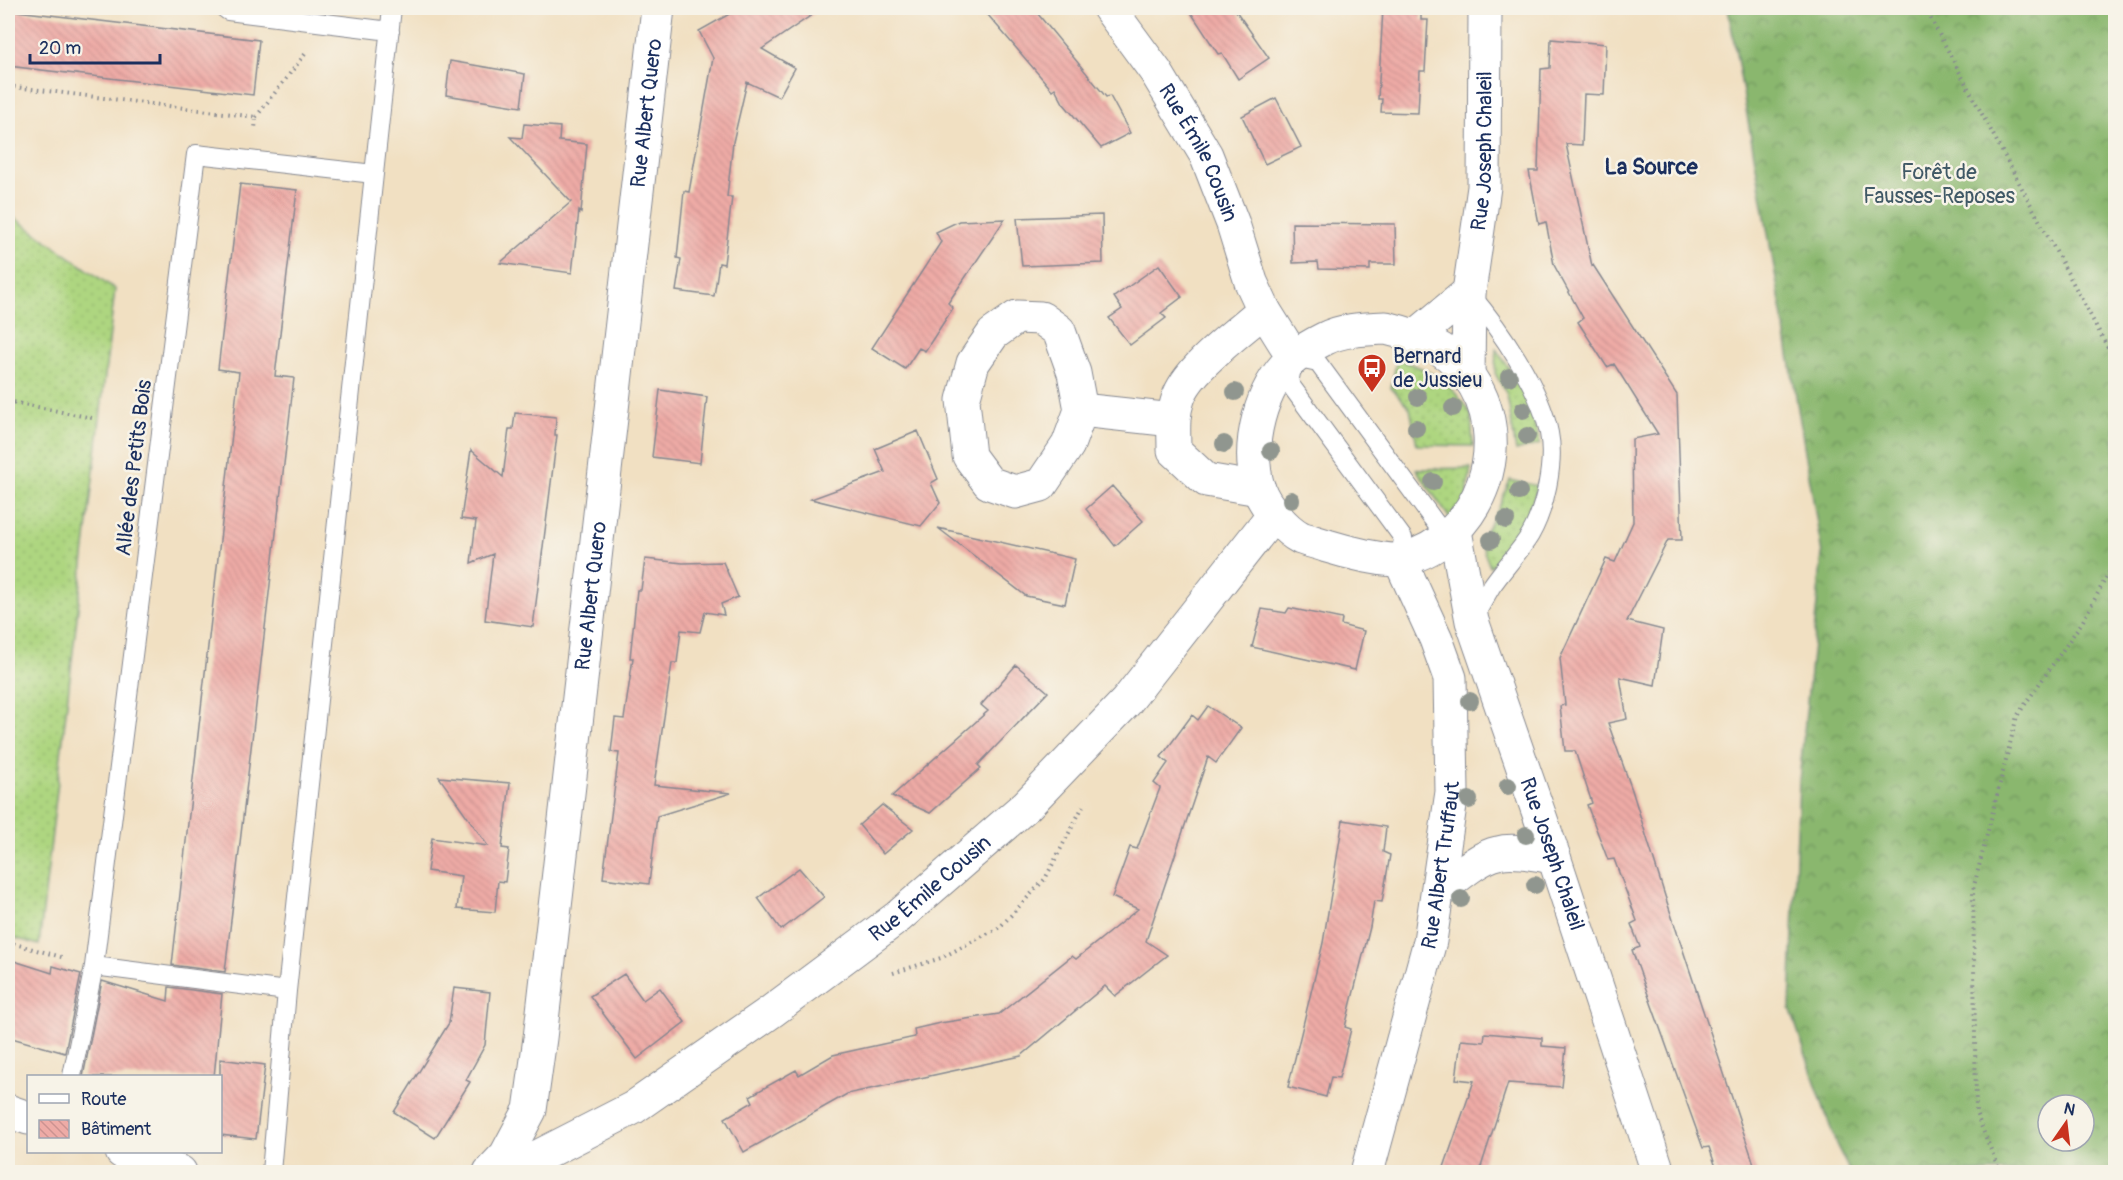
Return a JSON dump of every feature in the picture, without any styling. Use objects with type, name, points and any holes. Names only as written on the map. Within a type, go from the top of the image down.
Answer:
[{"type":"street","name":"Rue Albert Quero","points":[[490,1173],[506,1155],[530,1110],[539,1048],[658,8]]},
{"type":"street","name":"Rue Émile Cousin","points":[[1108,8],[1156,72],[1206,155],[1233,224],[1251,282],[1264,310],[1294,358]]},
{"type":"street","name":"Rue Joseph Chaleil","points":[[1468,375],[1469,292],[1484,186],[1485,8]]},
{"type":"street","points":[[1416,336],[1469,292]]},
{"type":"street","points":[[1264,310],[1192,373],[1178,398],[1173,420],[1174,450],[1206,480],[1266,502]]},
{"type":"street","points":[[1017,317],[1041,318],[1059,331],[1074,373],[1081,410],[1068,445],[1041,485],[1015,492],[989,483],[969,456],[963,400],[973,363],[993,334],[1017,317]]},
{"type":"street","points":[[1386,328],[1416,336],[1436,346],[1454,359],[1468,375],[1484,405],[1491,438],[1489,460],[1476,504],[1455,531],[1429,549],[1400,560],[1350,554],[1299,537],[1266,502],[1253,462],[1254,433],[1264,401],[1279,375],[1294,358],[1326,338],[1356,329],[1386,328]]},
{"type":"street","points":[[1081,410],[1173,420]]},
{"type":"street","name":"Rue Émile Cousin","points":[[508,1173],[633,1108],[772,1011],[898,917],[1027,805],[1126,702],[1266,502]]},
{"type":"street","name":"Rue Joseph Chaleil","points":[[1455,531],[1472,621],[1554,857],[1658,1173]]},
{"type":"street","name":"Rue Albert Truffaut","points":[[1367,1173],[1430,941],[1452,792],[1450,678],[1436,639],[1400,560]]},
{"type":"street","points":[[1438,891],[1487,856],[1500,852],[1554,857]]},
{"type":"street","points":[[8,1111],[27,1118]]},
{"type":"street","points":[[125,1153],[180,1173]]},
{"type":"lane","points":[[224,8],[228,11],[390,31]]},
{"type":"lane","points":[[270,1173],[287,991],[392,8]]},
{"type":"lane","name":"Allée des Petits Bois","points":[[72,1075],[94,966],[196,154],[374,174]]},
{"type":"lane","points":[[1469,292],[1488,315],[1536,395],[1550,433],[1550,461],[1544,505],[1530,534],[1491,586],[1472,621]]},
{"type":"lane","points":[[1400,560],[1403,538],[1289,383],[1294,358],[1318,363],[1437,525],[1455,531]]},
{"type":"lane","points":[[94,966],[287,991]]},
{"type":"path","points":[[1925,8],[2115,363]]},
{"type":"path","points":[[253,160],[256,117],[329,23]]},
{"type":"path","points":[[8,86],[256,117]]},
{"type":"path","points":[[8,401],[92,418]]},
{"type":"path","points":[[2000,1173],[1976,1113],[1973,890],[2017,716],[2083,621],[2115,559]]},
{"type":"path","points":[[8,942],[94,966]]},
{"type":"green space","name":"Forêt de Fausses-Reposes","points":[[1728,8],[2115,8],[2115,1172],[1850,1172],[1836,1144],[1790,1008],[1799,781],[1822,554]]},
{"type":"green space","points":[[8,213],[115,289],[39,945],[8,936]]},
{"type":"green space","points":[[1496,349],[1527,396],[1540,444],[1516,451],[1507,395],[1495,373]]},
{"type":"green space","points":[[1397,359],[1441,379],[1457,395],[1471,414],[1473,446],[1417,445],[1410,408],[1391,388]]},
{"type":"green space","points":[[1471,468],[1466,500],[1450,519],[1416,469]]},
{"type":"green space","points":[[1510,480],[1538,486],[1520,536],[1490,567],[1480,541],[1497,512]]},
{"type":"building","points":[[740,8],[822,8],[762,49],[795,68],[779,97],[747,82],[733,142],[727,197],[732,197],[724,264],[719,263],[714,296],[676,291],[681,259],[677,258],[684,191],[689,192],[713,58],[699,31]]},
{"type":"building","points":[[982,8],[1033,8],[1106,97],[1110,96],[1130,133],[1101,148],[1063,103],[1055,88],[1052,90]]},
{"type":"building","points":[[1188,8],[1234,8],[1269,58],[1238,79],[1222,53],[1218,54]]},
{"type":"building","points":[[1383,8],[1421,8],[1421,20],[1428,20],[1425,71],[1420,71],[1418,113],[1381,112],[1382,99],[1378,99]]},
{"type":"building","points":[[8,10],[259,40],[253,95],[8,66]]},
{"type":"building","points":[[1551,39],[1606,44],[1604,95],[1584,94],[1582,145],[1566,144],[1592,266],[1677,395],[1682,540],[1668,540],[1627,621],[1663,630],[1655,685],[1620,677],[1627,719],[1608,723],[1757,1173],[1718,1173],[1709,1147],[1703,1148],[1632,950],[1640,947],[1631,924],[1637,921],[1614,859],[1608,860],[1587,805],[1592,803],[1575,751],[1565,751],[1560,706],[1565,705],[1560,658],[1606,559],[1615,562],[1633,522],[1632,439],[1658,434],[1614,364],[1607,367],[1578,322],[1583,318],[1554,265],[1546,222],[1539,224],[1529,171],[1538,171],[1541,69],[1550,68]]},
{"type":"building","points":[[450,61],[525,74],[521,107],[446,95]]},
{"type":"building","points":[[1276,98],[1301,147],[1265,164],[1242,116]]},
{"type":"building","points":[[524,124],[560,127],[559,141],[587,144],[581,213],[579,211],[572,273],[500,263],[571,202],[510,137],[522,138]]},
{"type":"building","points":[[240,184],[297,190],[275,376],[294,378],[225,972],[172,965],[239,372],[218,369]]},
{"type":"building","points":[[1102,215],[1103,263],[1022,266],[1017,218]]},
{"type":"building","points":[[1005,219],[948,303],[953,308],[925,351],[919,348],[905,369],[872,348],[941,242],[936,232],[959,221]]},
{"type":"building","points":[[1292,223],[1395,224],[1396,264],[1370,264],[1370,270],[1319,269],[1318,262],[1293,263]]},
{"type":"building","points":[[1159,265],[1182,297],[1161,313],[1166,318],[1130,345],[1109,318],[1122,309],[1114,297]]},
{"type":"building","points":[[660,390],[707,397],[700,463],[652,457]]},
{"type":"building","points":[[515,413],[556,417],[555,435],[557,435],[533,627],[485,620],[493,554],[471,563],[476,521],[461,519],[471,450],[503,477],[509,429],[513,429]]},
{"type":"building","points":[[918,431],[938,479],[931,483],[940,503],[921,526],[811,499],[885,472],[875,449]]},
{"type":"building","points":[[1112,486],[1143,521],[1115,546],[1086,509]]},
{"type":"building","points":[[938,528],[1075,559],[1065,604],[1026,596]]},
{"type":"building","points":[[645,559],[683,563],[723,562],[738,597],[721,604],[724,615],[705,612],[700,632],[681,630],[677,663],[672,663],[654,785],[731,793],[657,816],[649,884],[603,878],[619,753],[611,752],[615,718],[624,719],[633,658],[630,658],[637,590],[641,590]]},
{"type":"building","points":[[1289,608],[1342,619],[1341,625],[1364,631],[1355,670],[1252,647],[1262,609],[1286,613]]},
{"type":"building","points":[[1016,665],[1048,692],[978,765],[981,768],[930,813],[892,796],[988,711],[981,705]]},
{"type":"building","points":[[1208,706],[1241,728],[1216,763],[1208,757],[1146,941],[1167,955],[1115,996],[1105,986],[1021,1056],[847,1094],[744,1152],[725,1118],[753,1102],[750,1096],[796,1070],[799,1075],[833,1055],[915,1037],[914,1029],[999,1014],[1072,956],[1076,959],[1138,909],[1112,897],[1130,847],[1137,849],[1160,788],[1154,783],[1168,763],[1161,757],[1192,715],[1198,720]]},
{"type":"building","points":[[439,777],[510,783],[502,848],[509,849],[505,882],[498,881],[495,912],[457,909],[461,876],[427,871],[432,838],[488,846]]},
{"type":"building","points":[[882,805],[913,829],[883,854],[859,825]]},
{"type":"building","points":[[1343,820],[1386,827],[1383,852],[1390,855],[1382,902],[1374,901],[1370,927],[1345,1027],[1351,1029],[1339,1078],[1331,1077],[1326,1097],[1288,1087],[1323,943]]},
{"type":"building","points":[[799,868],[824,897],[781,930],[758,898]]},
{"type":"building","points":[[8,959],[52,973],[53,966],[81,974],[65,1053],[8,1037]]},
{"type":"building","points":[[624,974],[643,1000],[660,988],[685,1022],[637,1059],[590,996]]},
{"type":"building","points":[[102,981],[168,1001],[169,987],[222,994],[214,1075],[83,1075]]},
{"type":"building","points":[[454,988],[490,992],[485,1045],[466,1080],[470,1082],[435,1138],[394,1112],[449,1023]]},
{"type":"building","points":[[1485,1033],[1542,1038],[1542,1046],[1566,1048],[1562,1087],[1508,1083],[1479,1173],[1442,1173],[1474,1081],[1456,1079],[1461,1040],[1484,1042]]},
{"type":"building","points":[[220,1059],[265,1065],[256,1139],[222,1135],[222,1075],[220,1075]]},
{"type":"place","name":"Bernard de Jussieu","points":[[1372,394]]},
{"type":"district","name":"La Source","points":[[1651,167]]}]
